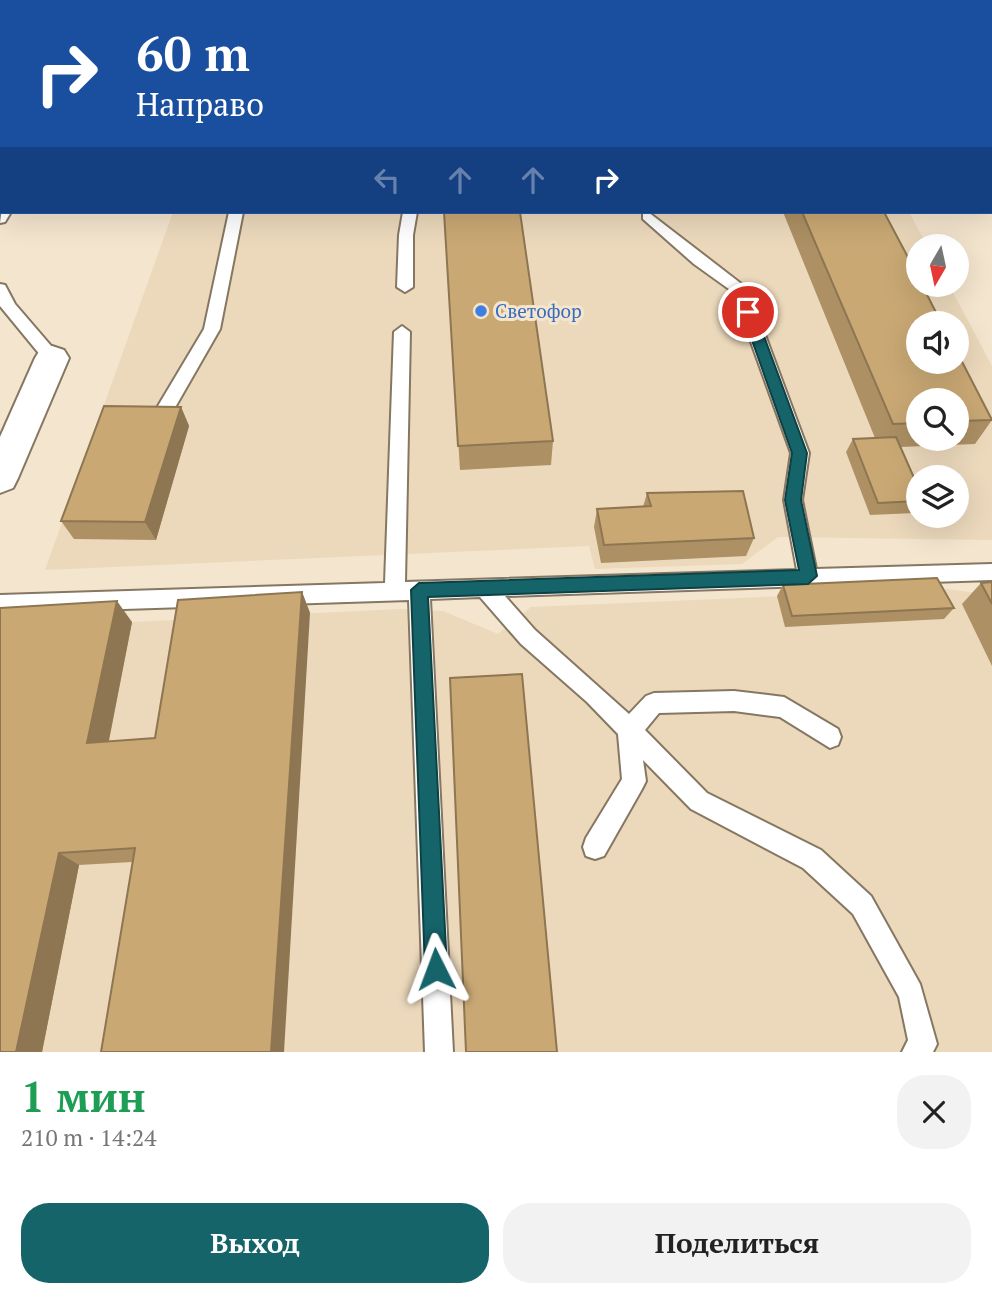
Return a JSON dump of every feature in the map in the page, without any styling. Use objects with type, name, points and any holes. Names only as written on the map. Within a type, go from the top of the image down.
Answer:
[{"type":"street","points":[[0,478],[52,358]]},
{"type":"lane","points":[[167,406],[212,329],[236,214]]},
{"type":"lane","points":[[405,287],[406,235],[410,214]]},
{"type":"lane","points":[[648,216],[699,261],[740,289],[800,453],[793,500],[808,576]]},
{"type":"lane","points":[[0,289],[8,306],[52,358]]},
{"type":"lane","points":[[402,332],[407,590],[439,1052]]},
{"type":"lane","points":[[0,604],[992,572]]},
{"type":"lane","points":[[484,587],[528,637],[595,695],[699,801],[812,859],[862,905],[911,993],[923,1044],[916,1052]]},
{"type":"lane","points":[[595,847],[634,781],[629,731],[654,704],[734,701],[784,707],[830,737]]},
{"type":"shaded area","points":[[172,214],[910,214],[921,234],[906,234],[906,298],[956,298],[963,311],[906,311],[906,374],[969,374],[969,323],[992,366],[992,540],[778,537],[742,564],[595,569],[589,546],[45,570]]},
{"type":"shaded area","points":[[947,589],[992,595],[992,1052],[0,1052],[0,633],[132,622],[400,609],[443,611],[498,634],[531,607]]},
{"type":"building","points":[[444,214],[520,214],[553,441],[458,446]]},
{"type":"building","points":[[803,214],[885,214],[906,253],[906,298],[929,298],[935,311],[906,311],[906,374],[968,374],[992,420],[969,421],[969,388],[906,388],[906,424],[893,424]]},
{"type":"building","points":[[104,406],[181,407],[145,522],[61,521]]},
{"type":"building","points":[[896,437],[908,465],[906,465],[906,502],[878,503],[853,439]]},
{"type":"building","points":[[743,491],[754,538],[604,545],[597,509],[651,506],[647,493]]},
{"type":"building","points":[[937,578],[954,608],[792,616],[783,585]]},
{"type":"building","points":[[992,582],[992,604],[981,583]]},
{"type":"building","points":[[302,592],[271,1052],[101,1052],[135,848],[59,853],[16,1052],[0,1052],[0,608],[117,601],[87,743],[155,738],[178,600]]},
{"type":"building","points":[[522,674],[557,1052],[466,1052],[450,678]]},
{"type":"place","name":"Светофор","points":[[481,311]]},
{"type":"route","points":[[436,969],[419,590],[808,576],[793,500],[800,453],[748,312]]}]
